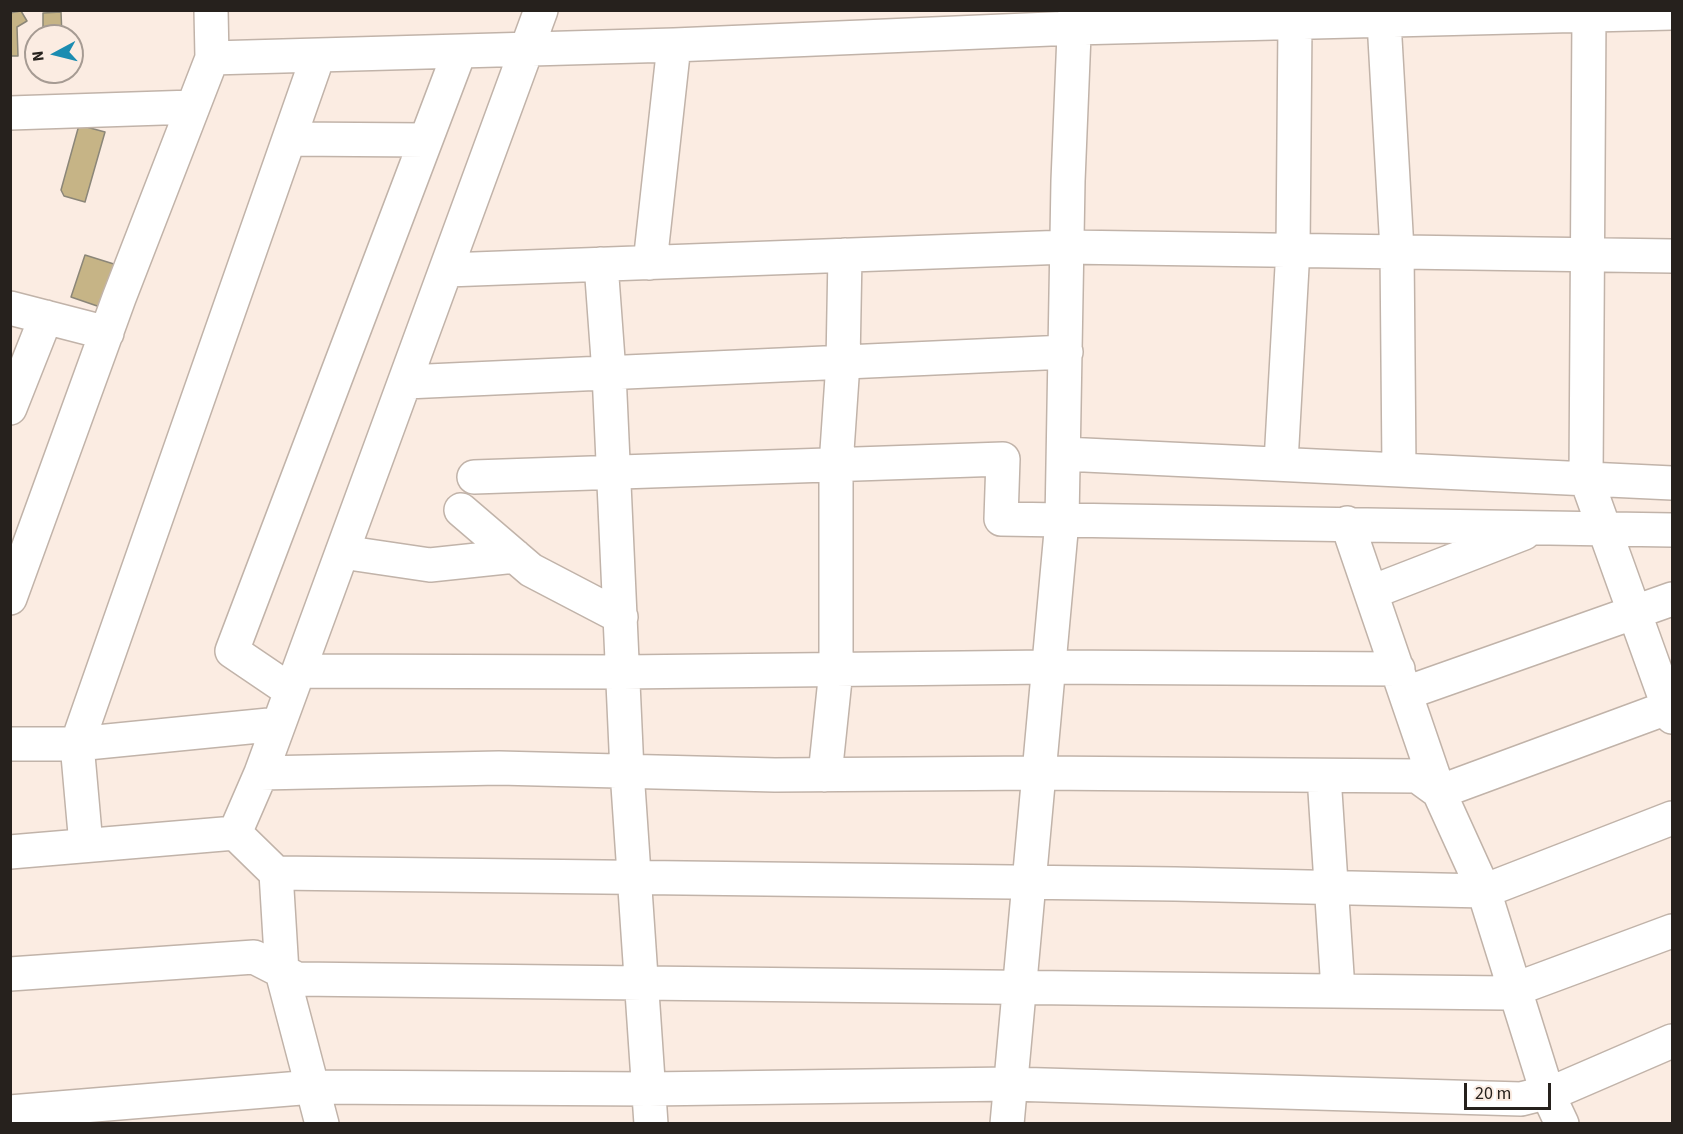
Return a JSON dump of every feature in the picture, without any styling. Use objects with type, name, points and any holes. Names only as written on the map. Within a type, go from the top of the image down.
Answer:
[{"type":"street","points":[[10,598],[107,333],[212,58],[211,10]]},
{"type":"street","points":[[235,833],[261,773],[528,51],[541,10]]},
{"type":"street","points":[[212,58],[459,53],[675,45],[1075,19],[1295,23],[1545,14],[1672,13]]},
{"type":"street","points":[[1439,792],[1671,710],[1586,478],[1589,15]]},
{"type":"street","points":[[1007,1124],[1062,521],[1066,247],[1075,19]]},
{"type":"street","points":[[1384,21],[1397,250],[1399,468]]},
{"type":"street","points":[[1281,462],[1293,249],[1295,23]]},
{"type":"street","points":[[650,263],[675,45]]},
{"type":"street","points":[[459,53],[232,651],[295,681],[623,672],[1048,667],[1402,681],[1634,614],[1672,599]]},
{"type":"street","points":[[86,845],[77,744],[318,56]]},
{"type":"street","points":[[10,113],[194,107]]},
{"type":"street","points":[[289,139],[425,140]]},
{"type":"street","points":[[447,270],[1066,247],[1397,250],[1672,256]]},
{"type":"street","points":[[825,775],[836,670],[836,465],[843,363],[845,255]]},
{"type":"street","points":[[601,264],[609,373],[627,771],[651,1124]]},
{"type":"street","points":[[10,308],[107,333]]},
{"type":"street","points":[[10,408],[46,317]]},
{"type":"street","points":[[406,382],[1065,352]]},
{"type":"street","points":[[1064,454],[1281,462],[1672,483]]},
{"type":"street","points":[[474,477],[1004,459],[1001,519],[1672,530]]},
{"type":"street","points":[[460,510],[531,570],[621,617]]},
{"type":"street","points":[[1347,523],[1439,792],[1484,891],[1547,1092],[1562,1124]]},
{"type":"street","points":[[1372,592],[1537,528]]},
{"type":"street","points":[[342,552],[430,565],[515,556]]},
{"type":"street","points":[[10,744],[77,744],[279,724]]},
{"type":"street","points":[[261,773],[499,768],[825,775],[1038,773],[1418,776],[1439,792]]},
{"type":"street","points":[[1324,776],[1338,990]]},
{"type":"street","points":[[276,873],[1028,882],[1484,891],[1672,818]]},
{"type":"street","points":[[10,852],[235,833],[276,873],[282,972],[322,1124]]},
{"type":"street","points":[[10,974],[254,957],[297,979],[1019,985],[1505,993],[1672,931]]},
{"type":"street","points":[[10,1112],[68,1115],[313,1087],[649,1089],[1010,1084],[1521,1099],[1547,1092],[1672,1041]]},
{"type":"building","points":[[21,11],[27,21],[17,27],[18,56],[10,56],[10,13]]},
{"type":"building","points":[[61,12],[62,24],[43,24],[43,13]]},
{"type":"building","points":[[79,125],[105,132],[85,202],[64,196],[61,190]]},
{"type":"building","points":[[85,255],[117,265],[103,308],[71,297]]}]
